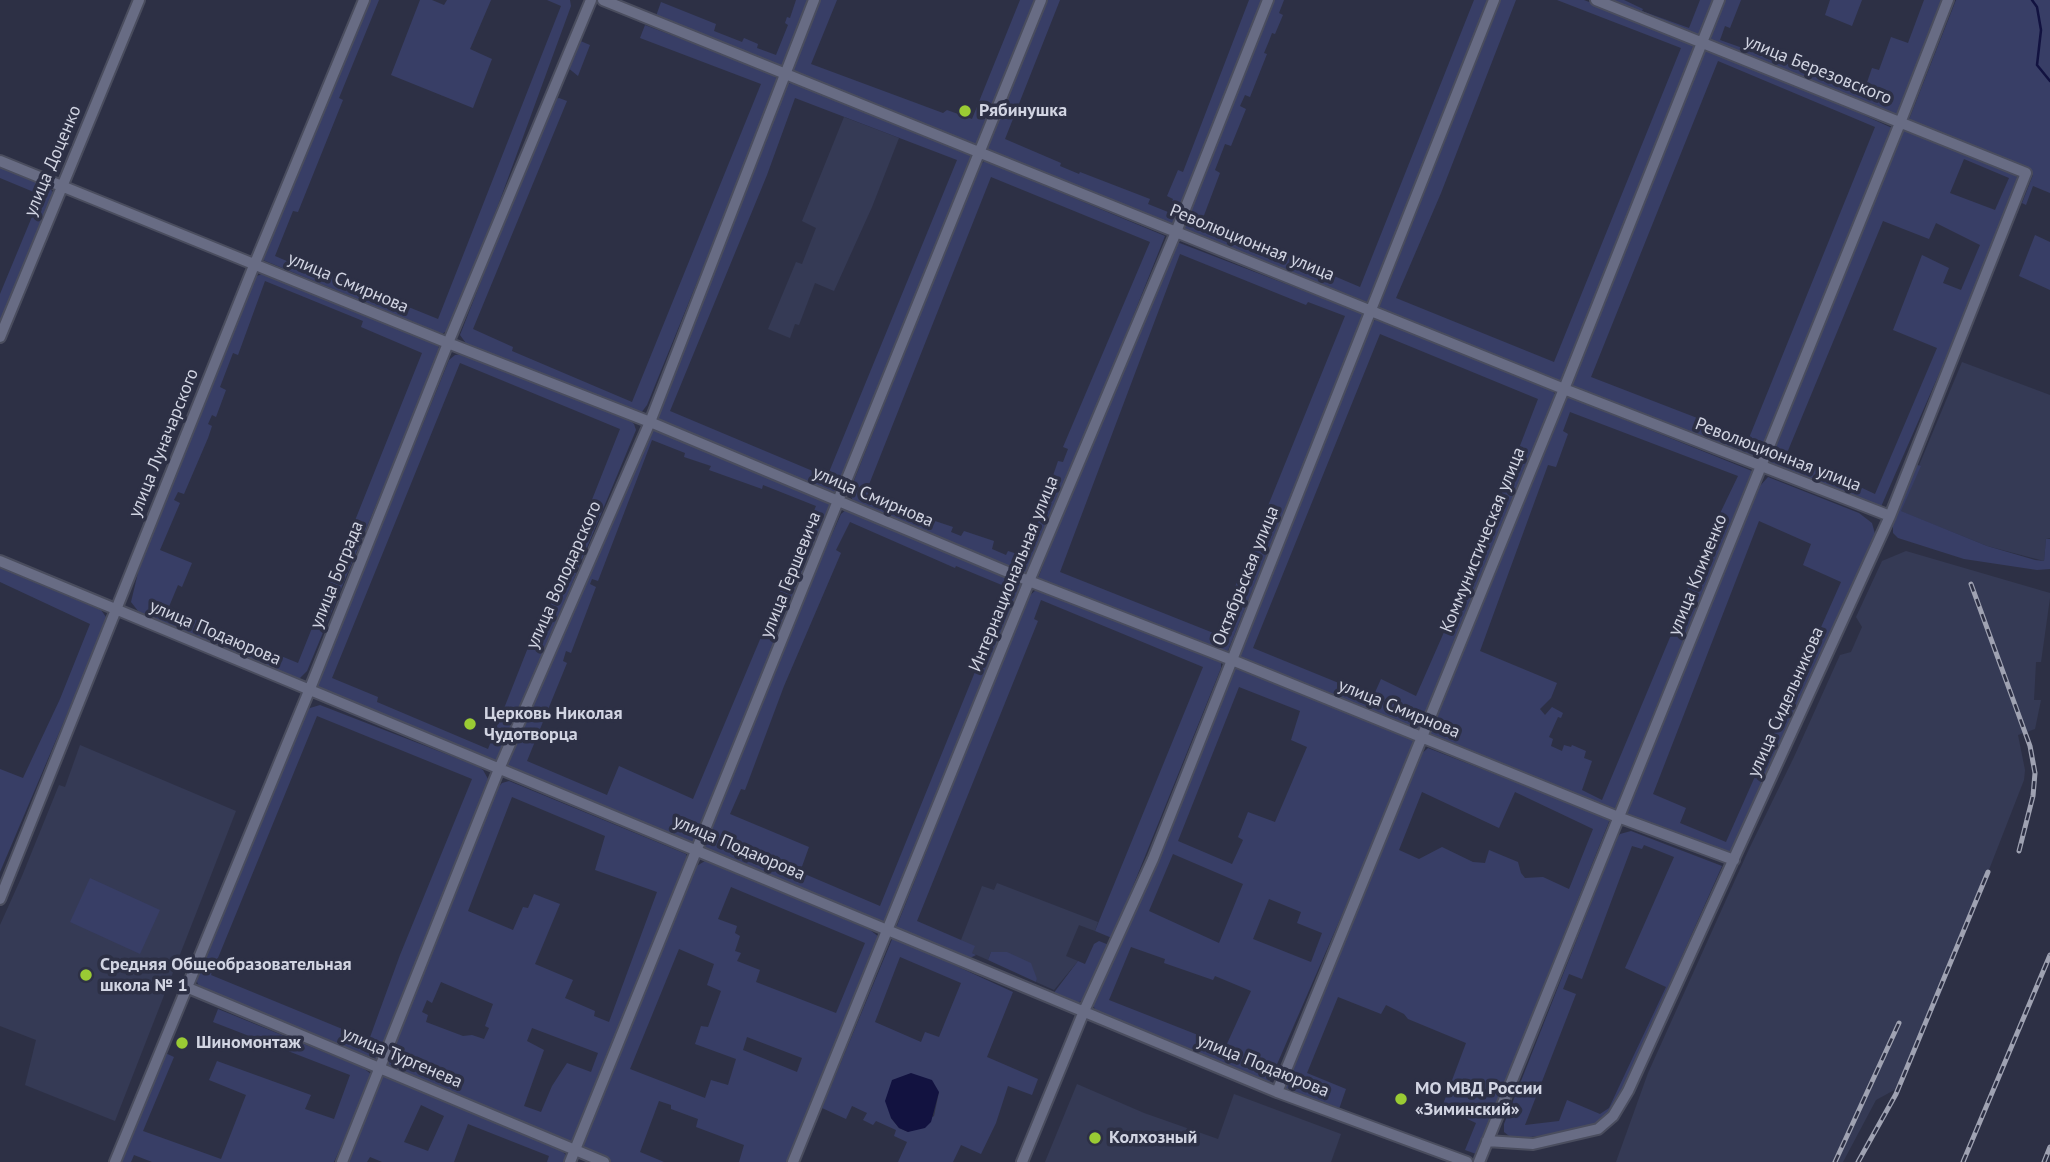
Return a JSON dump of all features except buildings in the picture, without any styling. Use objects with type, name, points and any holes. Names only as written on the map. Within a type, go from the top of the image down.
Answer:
[{"type":"street","name":"улица Доценко","points":[[0,337],[139,0]]},
{"type":"street","name":"улица Луначарского","points":[[0,899],[254,263],[364,0]]},
{"type":"street","name":"улица Бограда","points":[[115,1162],[591,0]]},
{"type":"street","name":"Революционная улица","points":[[603,0],[1564,389],[1890,516]]},
{"type":"street","name":"улица Володарского","points":[[342,1162],[499,769],[650,422],[814,0]]},
{"type":"street","name":"улица Гершевича","points":[[570,1162],[1041,0]]},
{"type":"street","name":"Интернациональная улица","points":[[793,1162],[1029,581],[1176,232],[1268,0]]},
{"type":"street","name":"Октябрьская улица","points":[[1022,1162],[1084,1011],[1153,859],[1494,0]]},
{"type":"street","name":"улица Березовского","points":[[1596,0],[2026,173]]},
{"type":"street","name":"Коммунистическая улица","points":[[1278,1092],[1719,0]]},
{"type":"street","name":"улица Клименко","points":[[1479,1162],[1948,0]]},
{"type":"street","name":"улица Смирнова","points":[[0,161],[448,344],[650,422],[1029,581],[1232,660],[1618,817],[1734,860]]},
{"type":"street","name":"улица Сидельникова","points":[[1487,1141],[1533,1144],[1598,1129],[1613,1116],[1628,1091],[1890,516],[2026,173]]},
{"type":"street","name":"улица Подаюрова","points":[[0,561],[1278,1092],[1467,1162]]},
{"type":"street","name":"улица Тургенева","points":[[186,987],[604,1162]]},
{"type":"shaded area","points":[[367,0],[379,0],[339,98],[343,100],[298,212],[293,211],[275,256],[289,262],[290,259],[438,319],[561,6],[547,0],[570,0],[571,6],[500,200],[448,330],[442,334],[263,260],[262,255]]},
{"type":"shaded area","points":[[420,0],[432,0],[444,5],[447,0],[491,0],[470,49],[492,59],[473,108],[391,75]]},
{"type":"shaded area","points":[[796,0],[810,0],[784,68],[655,19],[661,2],[716,24],[714,31],[742,42],[744,38],[758,44],[757,48],[776,55],[788,25],[785,23],[787,17],[790,18]]},
{"type":"shaded area","points":[[820,0],[837,0],[811,64],[943,113],[947,110],[972,119],[1020,0],[1034,0],[976,147],[794,72]]},
{"type":"shaded area","points":[[1047,0],[1060,0],[1005,139],[1061,163],[1060,166],[1079,174],[1080,172],[1150,199],[1148,204],[1168,212],[1173,199],[1167,196],[1178,170],[1183,172],[1249,0],[1263,0],[1172,226],[987,150]]},
{"type":"shaded area","points":[[1273,0],[1284,0],[1279,13],[1283,15],[1275,34],[1272,33],[1250,97],[1245,95],[1240,106],[1246,109],[1231,146],[1225,144],[1215,170],[1220,173],[1203,218],[1232,230],[1231,235],[1243,240],[1245,236],[1305,260],[1303,264],[1325,273],[1327,269],[1335,273],[1334,276],[1360,287],[1474,0],[1489,0],[1367,302],[1181,229]]},
{"type":"shaded area","points":[[1501,0],[1516,0],[1441,193],[1396,298],[1554,362],[1681,48],[1557,0],[1584,0],[1694,42],[1696,47],[1561,382],[1379,308]]},
{"type":"shaded area","points":[[1602,0],[1624,0],[1643,9],[1642,11],[1689,28],[1700,0],[1715,0],[1701,37]]},
{"type":"shaded area","points":[[1725,0],[1741,0],[1730,28],[1725,26],[1720,40],[1838,82],[1837,86],[1848,91],[1850,87],[1864,91],[1872,68],[1879,70],[1891,37],[1908,43],[1924,0],[1941,0],[1896,116],[1710,41]]},
{"type":"shaded area","points":[[1830,0],[1862,0],[1852,26],[1825,15]]},
{"type":"shaded area","points":[[1956,0],[2050,0],[2050,193],[2033,186],[2026,205],[2022,203],[2033,175],[1908,122]]},
{"type":"shaded area","points":[[645,25],[768,72],[778,79],[647,405],[641,413],[468,346],[460,335],[552,100],[559,98],[567,101],[473,329],[513,347],[512,351],[632,402],[761,84],[640,38]]},
{"type":"shaded area","points":[[578,40],[590,45],[578,76],[567,67]]},
{"type":"shaded area","points":[[1704,47],[1791,82],[1892,128],[1760,454],[1755,458],[1571,386]],"holes":[[[1718,61],[1875,127],[1749,438],[1591,377]]]},
{"type":"shaded area","points":[[793,82],[966,152],[972,158],[835,494],[654,423],[786,85]],"holes":[[[795,98],[957,160],[827,477],[670,411],[767,175]]]},
{"type":"shaded area","points":[[844,117],[899,138],[872,207],[834,291],[815,283],[799,325],[795,324],[790,338],[768,329],[796,262],[802,264],[816,228],[802,221]]},
{"type":"shaded area","points":[[1903,128],[2014,172],[2018,179],[1959,328],[1880,509],[1769,462],[1814,342]],"holes":[[[1964,159],[2009,178],[1995,210],[1950,193]],[[1883,221],[1929,239],[1936,223],[1980,245],[1961,290],[1943,283],[1949,268],[1922,255],[1893,330],[1937,348],[1875,494],[1787,453]]]},
{"type":"shaded area","points":[[985,161],[1165,236],[1069,477],[1027,573],[1024,574],[854,502],[849,493],[980,165]],"holes":[[[991,177],[1150,242],[1063,447],[1068,449],[1063,462],[1058,461],[1044,502],[1046,503],[1024,556],[1008,551],[1006,555],[992,549],[994,541],[964,531],[961,536],[951,532],[953,527],[932,520],[930,523],[918,519],[920,514],[866,492]]]},
{"type":"shaded area","points":[[0,166],[50,187],[54,196],[0,328],[0,294],[41,195],[0,178]]},
{"type":"shaded area","points":[[2035,235],[2050,242],[2050,290],[2019,276]]},
{"type":"shaded area","points":[[1177,242],[1364,314],[1227,653],[1037,581],[1128,346]],"holes":[[[1180,254],[1306,305],[1308,302],[1345,316],[1216,634],[1060,572]]]},
{"type":"shaded area","points":[[262,274],[325,297],[437,343],[440,351],[307,671],[299,679],[138,611],[131,602],[142,556],[254,277]],"holes":[[[265,281],[363,321],[361,327],[422,353],[298,663],[218,630],[217,632],[202,627],[203,623],[191,618],[189,623],[179,619],[181,614],[168,609],[178,585],[182,587],[192,563],[160,550],[180,503],[174,500],[178,492],[184,494],[208,438],[212,426],[208,424],[212,415],[216,417],[226,390],[220,387],[233,353],[238,355]]]},
{"type":"shaded area","points":[[1377,319],[1552,390],[1556,396],[1419,735],[1236,659],[1370,323]],"holes":[[[1380,334],[1538,399],[1477,557],[1416,696],[1381,679],[1373,697],[1253,648]]]},
{"type":"shaded area","points":[[462,354],[631,421],[636,430],[497,764],[319,689],[317,685],[449,360]],"holes":[[[460,363],[620,429],[534,646],[529,645],[488,749],[377,702],[378,697],[332,678]]]},
{"type":"shaded area","points":[[1962,362],[2050,395],[2050,538],[2046,539],[2044,561],[1987,546],[1900,511]]},
{"type":"shaded area","points":[[1568,397],[1752,471],[1613,813],[1429,736]],"holes":[[[1570,412],[1738,476],[1700,555],[1671,635],[1602,800],[1582,790],[1592,761],[1584,758],[1586,751],[1572,745],[1564,745],[1562,751],[1551,746],[1553,739],[1549,737],[1558,717],[1561,718],[1563,713],[1552,707],[1545,715],[1540,709],[1551,698],[1557,683],[1480,651],[1548,465],[1556,467],[1568,434],[1563,431]]]},
{"type":"shaded area","points":[[649,428],[833,505],[694,844],[505,767]],"holes":[[[652,440],[685,453],[684,457],[711,466],[709,470],[762,489],[763,485],[816,506],[693,799],[619,766],[607,795],[527,761],[567,663],[563,661],[566,651],[571,653],[596,587],[590,584],[592,579],[598,581]]]},
{"type":"shaded area","points":[[1914,464],[1921,466],[1901,511],[1987,546],[2035,560],[2044,561],[2046,539],[2050,539],[2050,569],[2037,570],[1964,559],[1898,538],[1893,533],[1893,516]]},
{"type":"shaded area","points":[[1768,477],[1859,513],[1872,523],[1875,534],[1732,857],[1626,813],[1760,486]],"holes":[[[1759,521],[1811,544],[1803,565],[1841,582],[1726,842],[1680,823],[1686,808],[1653,794]]]},
{"type":"shaded area","points":[[847,509],[1016,581],[1020,583],[1022,590],[947,767],[887,925],[704,848],[703,845],[841,514]],"holes":[[[850,522],[955,568],[956,566],[1009,588],[880,906],[800,872],[809,847],[730,814],[741,789],[745,790],[784,686],[841,553],[836,550]]]},
{"type":"shaded area","points":[[1906,551],[2050,593],[2050,598],[2041,662],[2036,662],[2034,700],[2041,700],[2035,729],[2018,735],[2025,770],[2024,780],[1937,1003],[1898,1088],[1876,1100],[1843,1162],[1616,1162],[1648,1073],[1749,849],[1840,655],[1851,652],[1862,627],[1856,617],[1882,561]]},
{"type":"shaded area","points":[[0,568],[101,610],[106,622],[0,872],[0,769],[23,778],[60,699],[90,624],[0,582]]},
{"type":"shaded area","points":[[1036,590],[1215,658],[1221,663],[1221,668],[1112,938],[1095,931],[1203,667],[1041,600],[1034,619],[1038,621],[917,921],[975,946],[972,953],[976,955],[970,958],[896,928],[1028,597]]},
{"type":"shaded area","points":[[1234,664],[1417,742],[1268,1085],[1100,1013],[1093,1005],[1166,835]],"holes":[[[1239,687],[1300,711],[1291,740],[1307,747],[1275,822],[1248,812],[1238,837],[1243,840],[1232,864],[1178,841]],[[1173,854],[1243,884],[1219,943],[1149,911]],[[1269,899],[1301,912],[1297,923],[1322,933],[1311,962],[1253,939]],[[1131,947],[1165,959],[1164,963],[1213,980],[1215,976],[1251,991],[1226,1046],[1109,1000]]]},
{"type":"shaded area","points":[[320,705],[477,766],[488,779],[376,1059],[205,991],[195,978],[306,712]],"holes":[[[317,716],[472,779],[400,955],[369,1040],[211,975]]]},
{"type":"shaded area","name":"Средняя Общеобразовательная школа № 1","points":[[80,745],[236,811],[115,1121],[25,1085],[36,1040],[0,1026],[0,925],[59,785],[65,787]]},
{"type":"shaded area","points":[[1428,748],[1610,819],[1476,1154],[1465,1150],[1476,1123],[1442,1107],[1466,1043],[1408,1019],[1386,1005],[1381,1014],[1338,997],[1307,1073],[1346,1089],[1338,1112],[1280,1091],[1420,755]],"holes":[[[1422,792],[1499,828],[1515,792],[1593,829],[1569,889],[1543,877],[1525,878],[1518,862],[1489,850],[1485,863],[1473,862],[1442,847],[1419,859],[1399,850]]]},
{"type":"shaded area","points":[[509,781],[686,854],[688,860],[573,1141],[387,1066],[386,1063],[427,951],[496,790],[502,783]],"holes":[[[512,797],[605,836],[595,870],[657,892],[609,1022],[594,1016],[595,1011],[565,998],[573,980],[535,964],[560,904],[534,894],[528,908],[523,907],[513,930],[468,911]],[[441,982],[493,1004],[485,1026],[489,1028],[484,1039],[472,1035],[463,1036],[426,1022],[428,1015],[422,1012],[427,1000],[432,1003]],[[532,1028],[598,1053],[591,1072],[567,1063],[552,1086],[541,1112],[524,1106],[544,1050],[527,1041]]]},
{"type":"shaded area","points":[[1631,831],[1722,866],[1616,1104],[1604,1120],[1581,1131],[1513,1139],[1504,1132],[1504,1124],[1620,834]],"holes":[[[1644,845],[1674,857],[1625,968],[1666,987],[1609,1108],[1600,1114],[1567,1100],[1559,1121],[1525,1125],[1576,994],[1563,989],[1569,974],[1582,979],[1632,846],[1642,849]]]},
{"type":"shaded area","points":[[705,861],[870,930],[879,937],[789,1162],[739,1162],[744,1145],[696,1127],[698,1119],[671,1109],[671,1105],[659,1101],[640,1152],[664,1162],[611,1162],[585,1151],[581,1146],[695,867]],"holes":[[[731,887],[865,943],[836,1013],[756,982],[760,970],[737,961],[741,953],[735,951],[740,936],[735,933],[737,926],[718,919]],[[679,949],[714,964],[707,985],[721,991],[708,1027],[701,1026],[695,1044],[736,1059],[728,1085],[711,1080],[705,1098],[630,1069]],[[747,1037],[802,1058],[797,1072],[743,1050]]]},
{"type":"shaded area","points":[[90,878],[160,910],[140,954],[70,922]]},
{"type":"shaded area","points":[[997,883],[1098,922],[1095,931],[1079,925],[1066,956],[1078,961],[1054,990],[1036,982],[1037,979],[991,952],[988,960],[972,953],[961,940],[982,886],[994,890]]},
{"type":"shaded area","points":[[893,937],[1013,992],[987,1057],[1038,1079],[1032,1095],[1008,1086],[996,1123],[981,1154],[961,1145],[953,1162],[898,1162],[907,1142],[894,1136],[896,1130],[876,1121],[873,1125],[863,1120],[867,1113],[852,1106],[846,1119],[822,1108]],"holes":[[[900,957],[961,983],[939,1037],[925,1032],[921,1042],[875,1022]],[[939,1092],[934,1116],[908,1132],[899,1128],[891,1118]]]},
{"type":"shaded area","points":[[1099,941],[1109,945],[1084,999],[1076,1004],[1053,994],[1078,961],[1085,964],[1094,944]]},
{"type":"shaded area","points":[[991,952],[1007,952],[1031,963],[1036,982],[988,960]]},
{"type":"shaded area","points":[[218,1009],[363,1068],[371,1074],[334,1162],[152,1162],[134,1155],[131,1162],[118,1162],[163,1052],[174,1057],[143,1131],[221,1159],[246,1095],[209,1080],[217,1061],[311,1095],[305,1109],[334,1119],[350,1075],[213,1022]]},
{"type":"shaded area","points":[[911,1073],[932,1080],[939,1092],[931,1122],[925,1128],[908,1132],[899,1128],[891,1118],[885,1101],[892,1080]]},
{"type":"shaded area","points":[[386,1076],[560,1149],[565,1154],[566,1162],[547,1162],[549,1156],[468,1124],[454,1162],[382,1162],[370,1157],[367,1162],[344,1162],[381,1078]],"holes":[[[421,1105],[444,1116],[428,1151],[404,1142]]]},
{"type":"shaded area","points":[[1077,1084],[1144,1113],[1218,1139],[1234,1094],[1341,1134],[1331,1162],[1045,1162]]},
{"type":"waterway","points":[[2032,0],[2037,7],[2041,30],[2037,65],[2050,81]]},
{"type":"railway","points":[[1971,584],[2030,746],[2035,773],[2033,796],[2019,851]]},
{"type":"railway","points":[[1858,1162],[1896,1094],[1988,872]]},
{"type":"railway","points":[[1963,1162],[2050,955]]},
{"type":"railway","points":[[1835,1162],[1899,1023]]},
{"type":"railway","points":[[2044,1162],[2050,1147]]},
{"type":"place","name":"Рябинушка","points":[[965,111]]},
{"type":"place","name":"Церковь Николая Чудотворца","points":[[470,724]]},
{"type":"place","name":"Средняя Общеобразовательная школа № 1","points":[[86,975]]},
{"type":"place","name":"Шиномонтаж","points":[[182,1043]]},
{"type":"place","name":"МО МВД России «Зиминский»","points":[[1401,1099]]},
{"type":"place","name":"Колхозный","points":[[1095,1138]]}]
